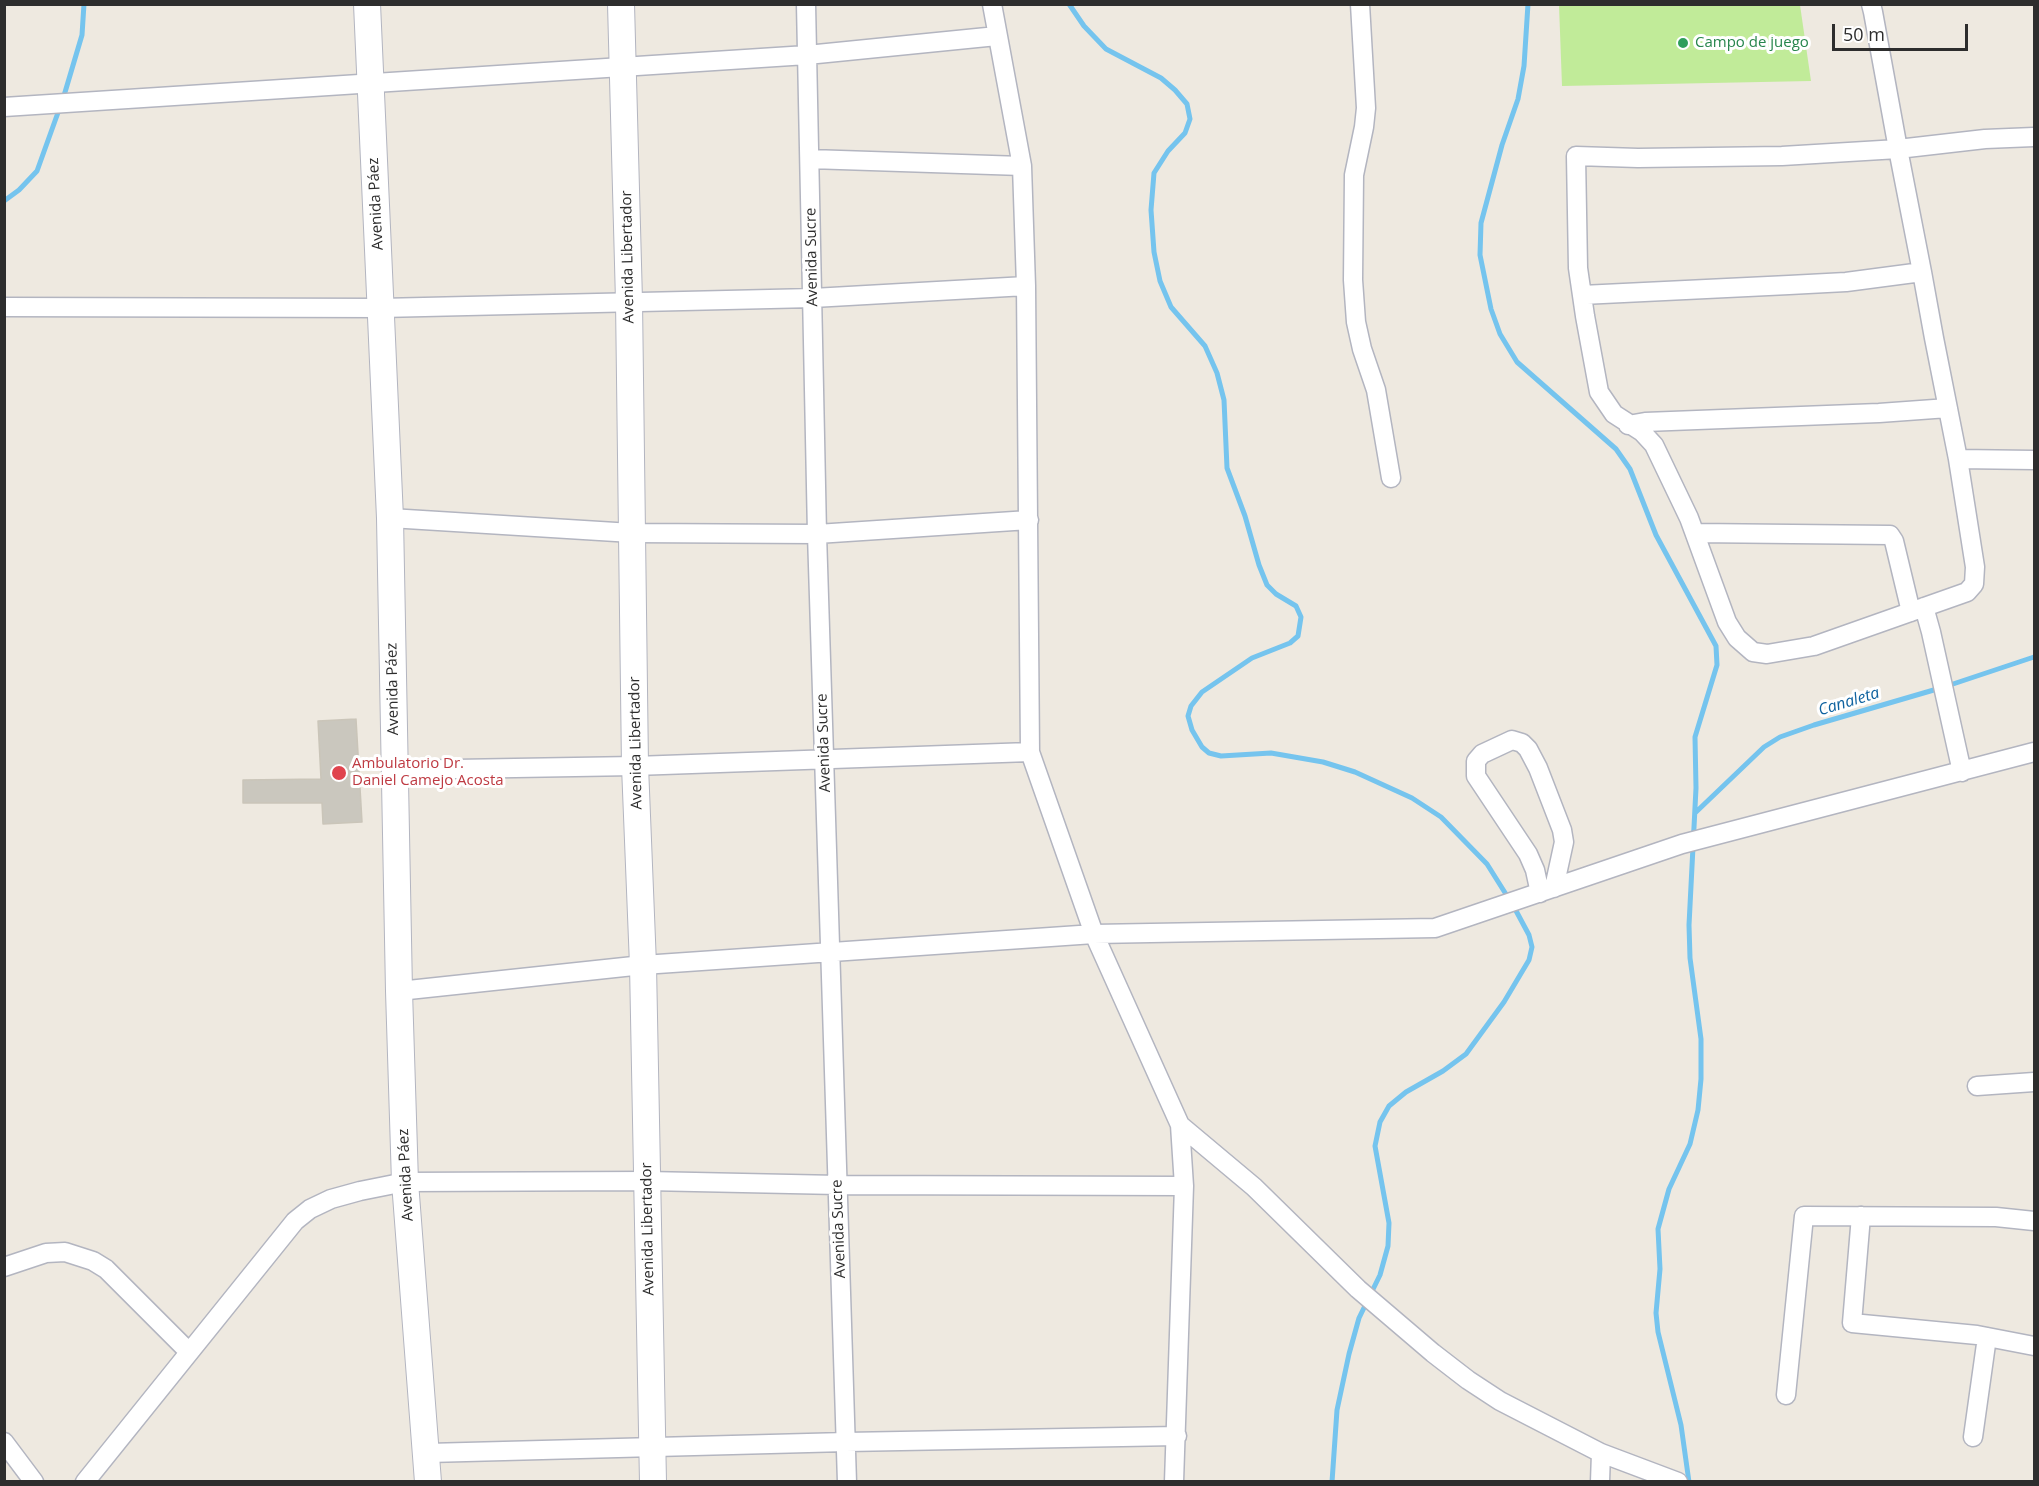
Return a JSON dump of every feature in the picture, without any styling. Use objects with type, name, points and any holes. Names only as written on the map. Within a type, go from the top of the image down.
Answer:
[{"type":"main road","name":"Avenida Páez","points":[[366,4],[390,518],[405,1182],[428,1453],[428,1482]]},
{"type":"main road","name":"Avenida Libertador","points":[[621,4],[629,301],[635,766],[643,965],[653,1482]]},
{"type":"street","name":"Avenida Sucre","points":[[806,4],[817,534],[847,1482]]},
{"type":"street","points":[[992,4],[1022,166],[1026,286],[1030,752],[1094,934],[1180,1125],[1184,1186],[1174,1482]]},
{"type":"street","points":[[1360,4],[1366,108],[1354,175],[1353,280],[1356,322],[1362,349],[1376,390],[1391,478]]},
{"type":"street","points":[[1871,4],[1899,148],[1958,459],[1975,567],[1974,584],[1967,592],[1814,646],[1767,654],[1753,652],[1737,638],[1727,622],[1695,532],[1654,445],[1642,432],[1614,414],[1599,392],[1582,295],[1576,220],[1576,156],[1638,158],[1782,156],[1899,148],[1985,138],[2034,137]]},
{"type":"street","points":[[4,107],[807,55],[997,36]]},
{"type":"street","points":[[810,159],[1022,166]]},
{"type":"street","points":[[1582,295],[1846,282],[1922,272]]},
{"type":"street","points":[[4,307],[381,308],[813,298],[1026,286]]},
{"type":"street","points":[[1628,425],[1645,422],[1879,413],[1948,408]]},
{"type":"street","points":[[1958,459],[2034,460]]},
{"type":"street","points":[[390,518],[632,533],[817,534],[1029,520]]},
{"type":"street","points":[[1695,532],[1890,535],[1918,610],[1962,772]]},
{"type":"street","points":[[1512,740],[1522,743],[1528,749],[1538,768],[1562,830],[1564,842],[1547,891],[1528,854],[1476,776],[1476,761],[1482,754],[1512,740]]},
{"type":"street","points":[[395,770],[635,766],[1030,752]]},
{"type":"street","points":[[399,991],[643,965],[1094,934],[1425,929],[1453,923],[1682,844],[2034,752]]},
{"type":"street","points":[[1977,1086],[2034,1082]]},
{"type":"street","points":[[1180,1125],[1254,1187],[1358,1289],[1433,1353],[1500,1401],[1601,1453],[1672,1479]]},
{"type":"street","points":[[85,1482],[295,1221],[310,1209],[332,1199],[360,1191],[405,1182],[647,1180],[838,1185],[1184,1186]]},
{"type":"street","points":[[1786,1395],[1804,1216],[1996,1217],[2034,1221]]},
{"type":"street","points":[[1862,1216],[1852,1323],[1987,1336],[2034,1346]]},
{"type":"street","points":[[4,1267],[46,1253],[65,1252],[93,1261],[106,1269],[189,1352]]},
{"type":"street","points":[[1973,1437],[1987,1336]]},
{"type":"street","points":[[428,1453],[1177,1436]]},
{"type":"street","points":[[4,1442],[34,1482]]},
{"type":"street","points":[[1600,1482],[1601,1453]]},
{"type":"green space","name":"Campo de juego","points":[[1559,5],[1800,5],[1811,81],[1562,86]]},
{"type":"building","points":[[356,719],[362,822],[323,824],[322,803],[243,803],[243,780],[321,779],[318,721]]},
{"type":"waterway","points":[[63,99],[82,35],[84,4]]},
{"type":"waterway","points":[[1069,4],[1084,26],[1106,49],[1161,78],[1187,104],[1190,119],[1185,133],[1168,151],[1154,173],[1151,210],[1154,252],[1160,281],[1171,307],[1205,346],[1217,373],[1224,400],[1227,468],[1267,585],[1276,594],[1296,606],[1301,617],[1298,636],[1290,643],[1252,658],[1202,692],[1191,706],[1188,716],[1192,730],[1202,747],[1209,753],[1221,756],[1271,753],[1323,762],[1355,772],[1412,798],[1441,817],[1487,864],[1514,907],[1529,935],[1532,947],[1529,960],[1504,1002],[1466,1054],[1443,1071],[1406,1092],[1389,1106],[1380,1122],[1375,1146],[1389,1223],[1388,1246],[1380,1275],[1359,1318],[1349,1354],[1337,1410],[1332,1482]]},
{"type":"waterway","points":[[1528,4],[1524,66],[1518,99],[1502,145],[1481,223],[1480,255],[1491,309],[1500,334],[1517,362],[1616,449],[1630,469],[1656,535],[1716,646],[1717,665],[1695,737],[1696,788],[1689,925],[1690,958],[1701,1039],[1698,1110],[1690,1144],[1669,1189],[1658,1229],[1660,1269],[1656,1313],[1658,1332],[1681,1425],[1689,1482]]},
{"type":"waterway","points":[[4,201],[19,190],[37,171],[60,107]]},
{"type":"waterway","name":"Canaleta","points":[[1695,813],[1764,747],[1780,737],[2034,657]]},
{"type":"place","name":"Campo de juego","points":[[1683,43]]},
{"type":"place","name":"Ambulatorio Dr. Daniel Camejo Acosta","points":[[339,773]]}]
